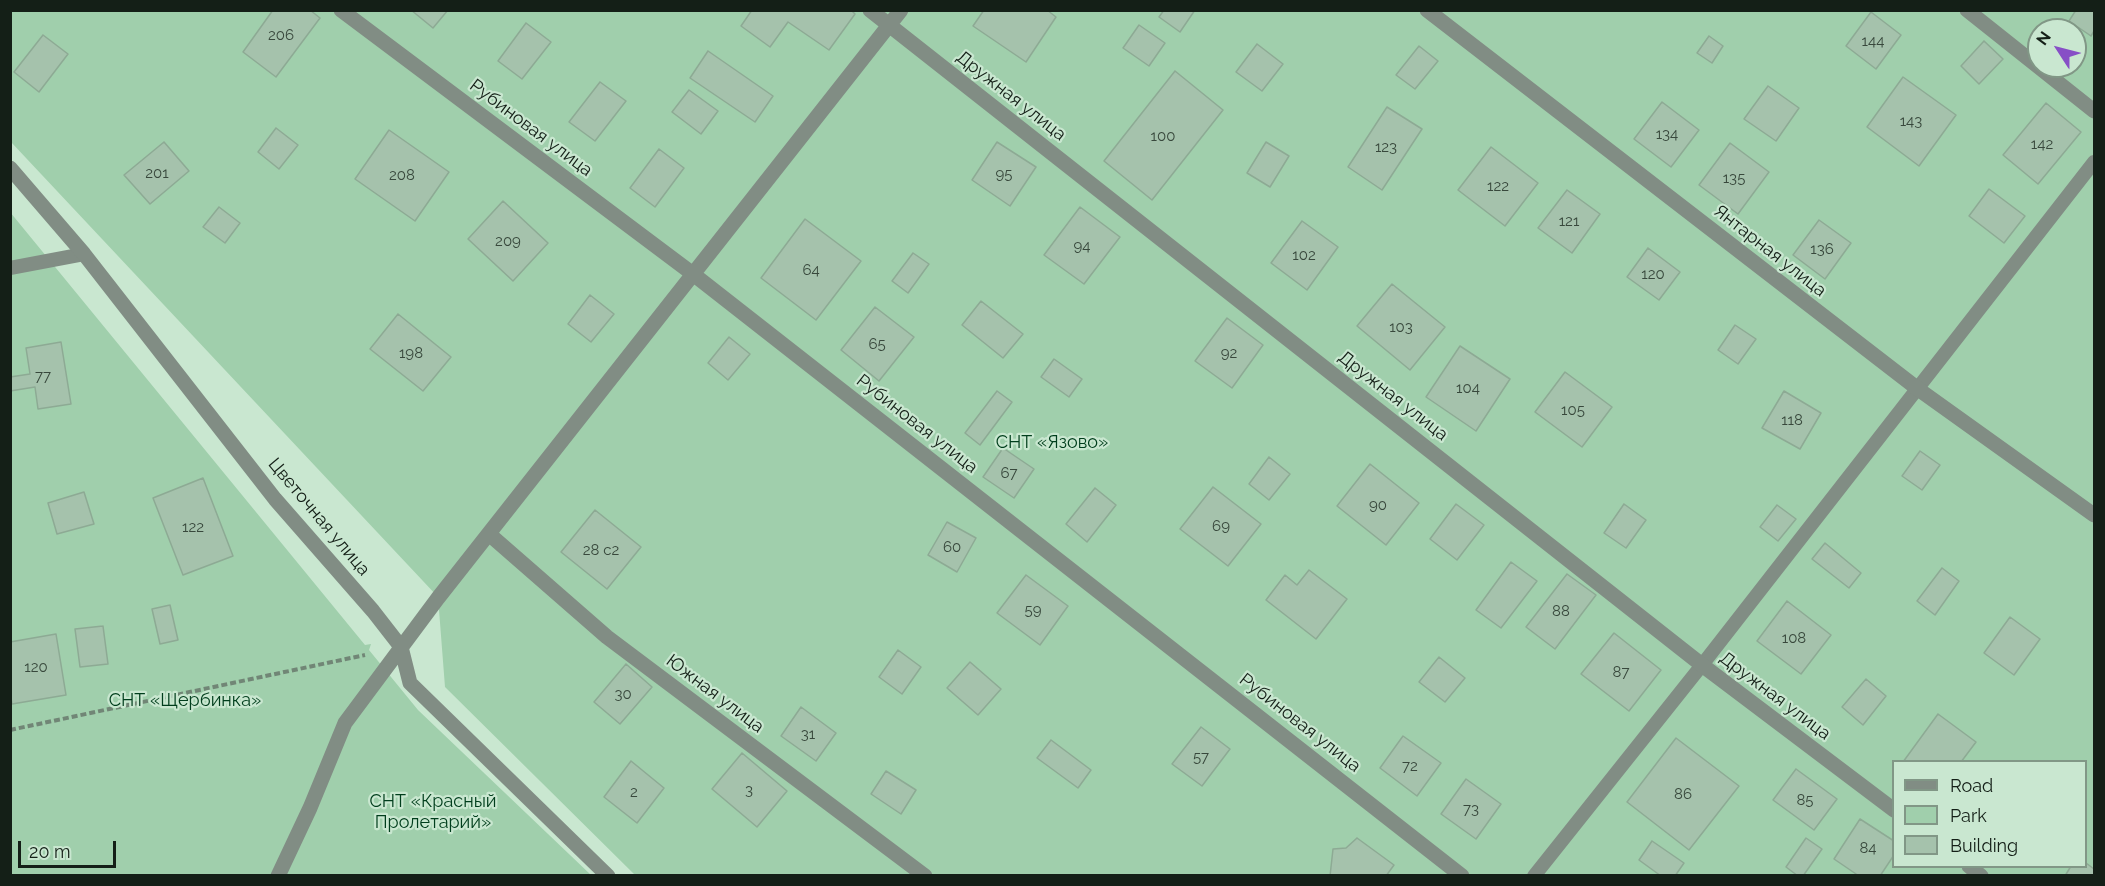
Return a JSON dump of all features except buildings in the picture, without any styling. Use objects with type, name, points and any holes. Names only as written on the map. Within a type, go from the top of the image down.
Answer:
[{"type":"street","name":"Рубиновая улица","points":[[341,10],[693,274],[1462,876]]},
{"type":"street","name":"Дружная улица","points":[[870,10],[1702,665],[1892,809]]},
{"type":"street","points":[[278,876],[310,808],[345,723],[489,534],[901,10]]},
{"type":"street","name":"Янтарная улица","points":[[1427,10],[1918,389],[2094,515]]},
{"type":"street","points":[[1967,10],[2094,111]]},
{"type":"street","name":"Цветочная улица","points":[[10,168],[84,254],[275,499],[373,611],[401,647],[410,683],[608,876]]},
{"type":"street","name":"Южная улица","points":[[489,534],[607,637],[925,876]]},
{"type":"lane","points":[[1534,876],[1702,665],[2094,162]]},
{"type":"lane","points":[[10,268],[84,254]]},
{"type":"path","points":[[10,730],[401,647]]},
{"type":"green space","name":"СНТ «Язово»","points":[[11,11],[2094,11],[2094,875],[635,875],[445,687],[438,597],[11,142]]},
{"type":"green space","name":"СНТ «Щербинка»","points":[[10,212],[365,645],[371,644],[369,650],[418,710],[591,875],[11,875]]},
{"type":"park label","name":"СНТ «Красный Пролетарий»","points":[[433,812]]}]
